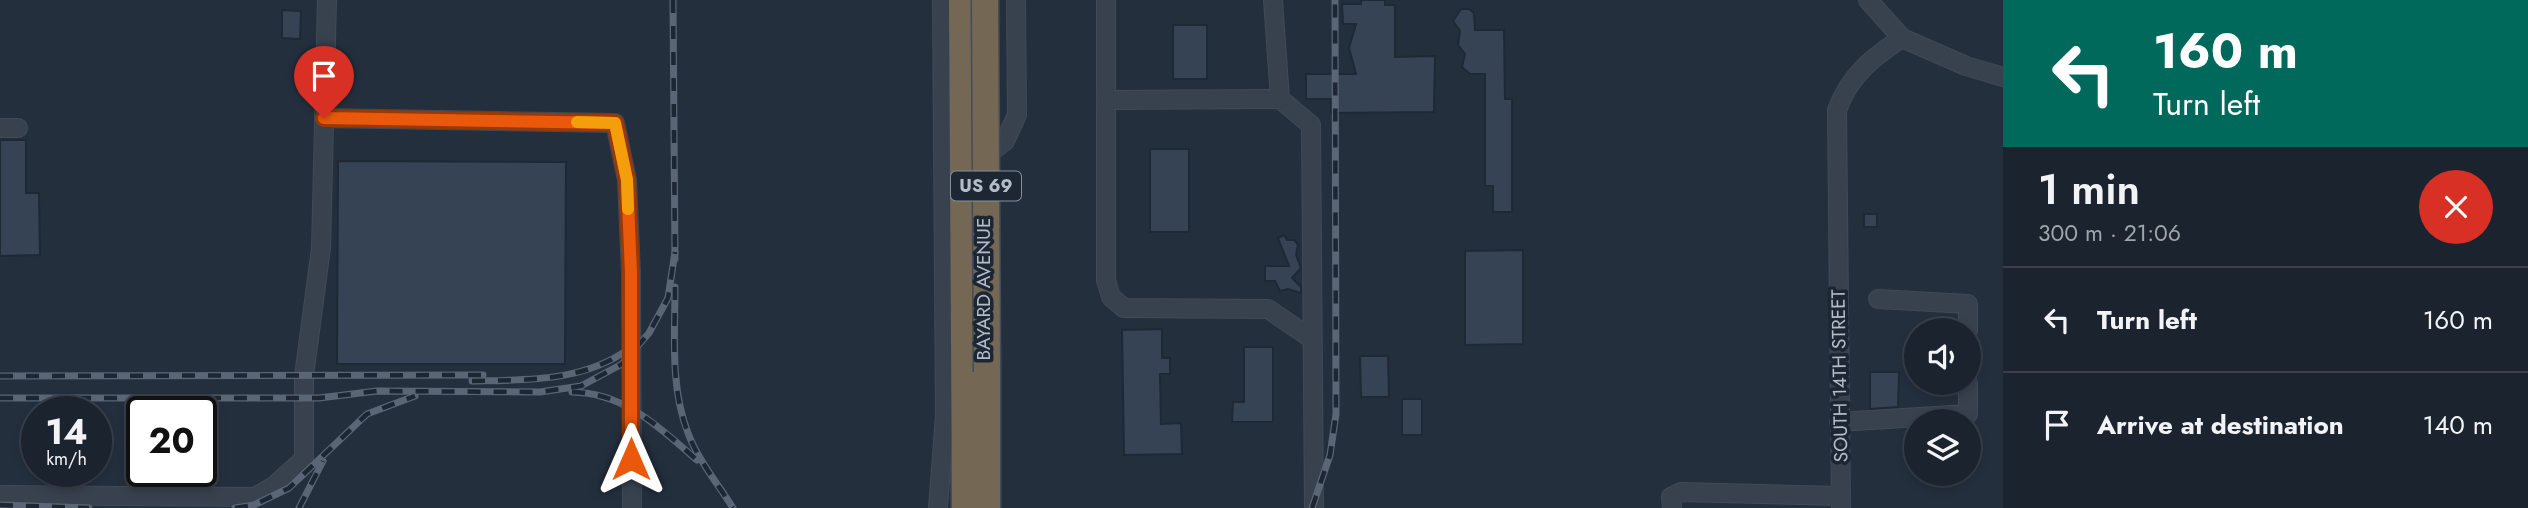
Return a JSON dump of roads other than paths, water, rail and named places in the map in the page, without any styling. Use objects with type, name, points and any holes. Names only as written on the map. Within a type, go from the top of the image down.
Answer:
[{"type":"highway","name":"US 69","points":[[962,0],[965,508]]},
{"type":"highway","name":"US 69","points":[[985,0],[985,508]]},
{"type":"street","points":[[0,495],[205,502],[255,497],[274,486],[304,460],[304,376],[321,248],[327,0]]},
{"type":"street","points":[[938,508],[944,415],[942,0]]},
{"type":"street","name":"BAYARD AVENUE","points":[[985,508],[984,157],[1005,141],[1017,115],[1016,0]]},
{"type":"street","points":[[1106,0],[1106,280],[1111,297],[1124,308],[1268,309],[1312,339]]},
{"type":"street","points":[[1273,0],[1280,99]]},
{"type":"street","points":[[1868,0],[1902,38],[1966,66],[2003,77]]},
{"type":"street","name":"SOUTH 14TH STREET","points":[[1841,502],[1836,243],[1837,110],[1844,90],[1866,61],[1902,38]]},
{"type":"street","points":[[1106,100],[1280,99],[1311,125],[1314,508]]},
{"type":"street","points":[[324,118],[615,123],[628,194],[632,508]]},
{"type":"street","points":[[0,128],[18,128]]},
{"type":"street","points":[[1878,299],[1968,304],[1968,318]]},
{"type":"street","points":[[1839,422],[1968,414],[1968,395]]},
{"type":"street","points":[[1672,508],[1671,497],[1681,492],[1841,502]]},
{"type":"railway","points":[[673,0],[675,259]]},
{"type":"railway","points":[[1312,508],[1330,455],[1336,414],[1335,0]]},
{"type":"railway","points":[[0,398],[319,398],[377,391],[540,392],[581,386],[622,364],[649,333],[668,298],[675,252]]},
{"type":"railway","points":[[675,287],[676,380],[682,416],[697,453],[733,508]]},
{"type":"railway","points":[[472,381],[534,379],[574,373],[612,359],[630,348]]},
{"type":"railway","points":[[0,376],[483,375]]},
{"type":"railway","points":[[572,392],[609,398],[625,405],[655,424],[697,460]]},
{"type":"railway","points":[[235,508],[254,505],[289,488],[367,414],[415,396]]},
{"type":"railway","points":[[299,508],[323,461]]},
{"type":"railway","points":[[0,505],[89,508]]}]
